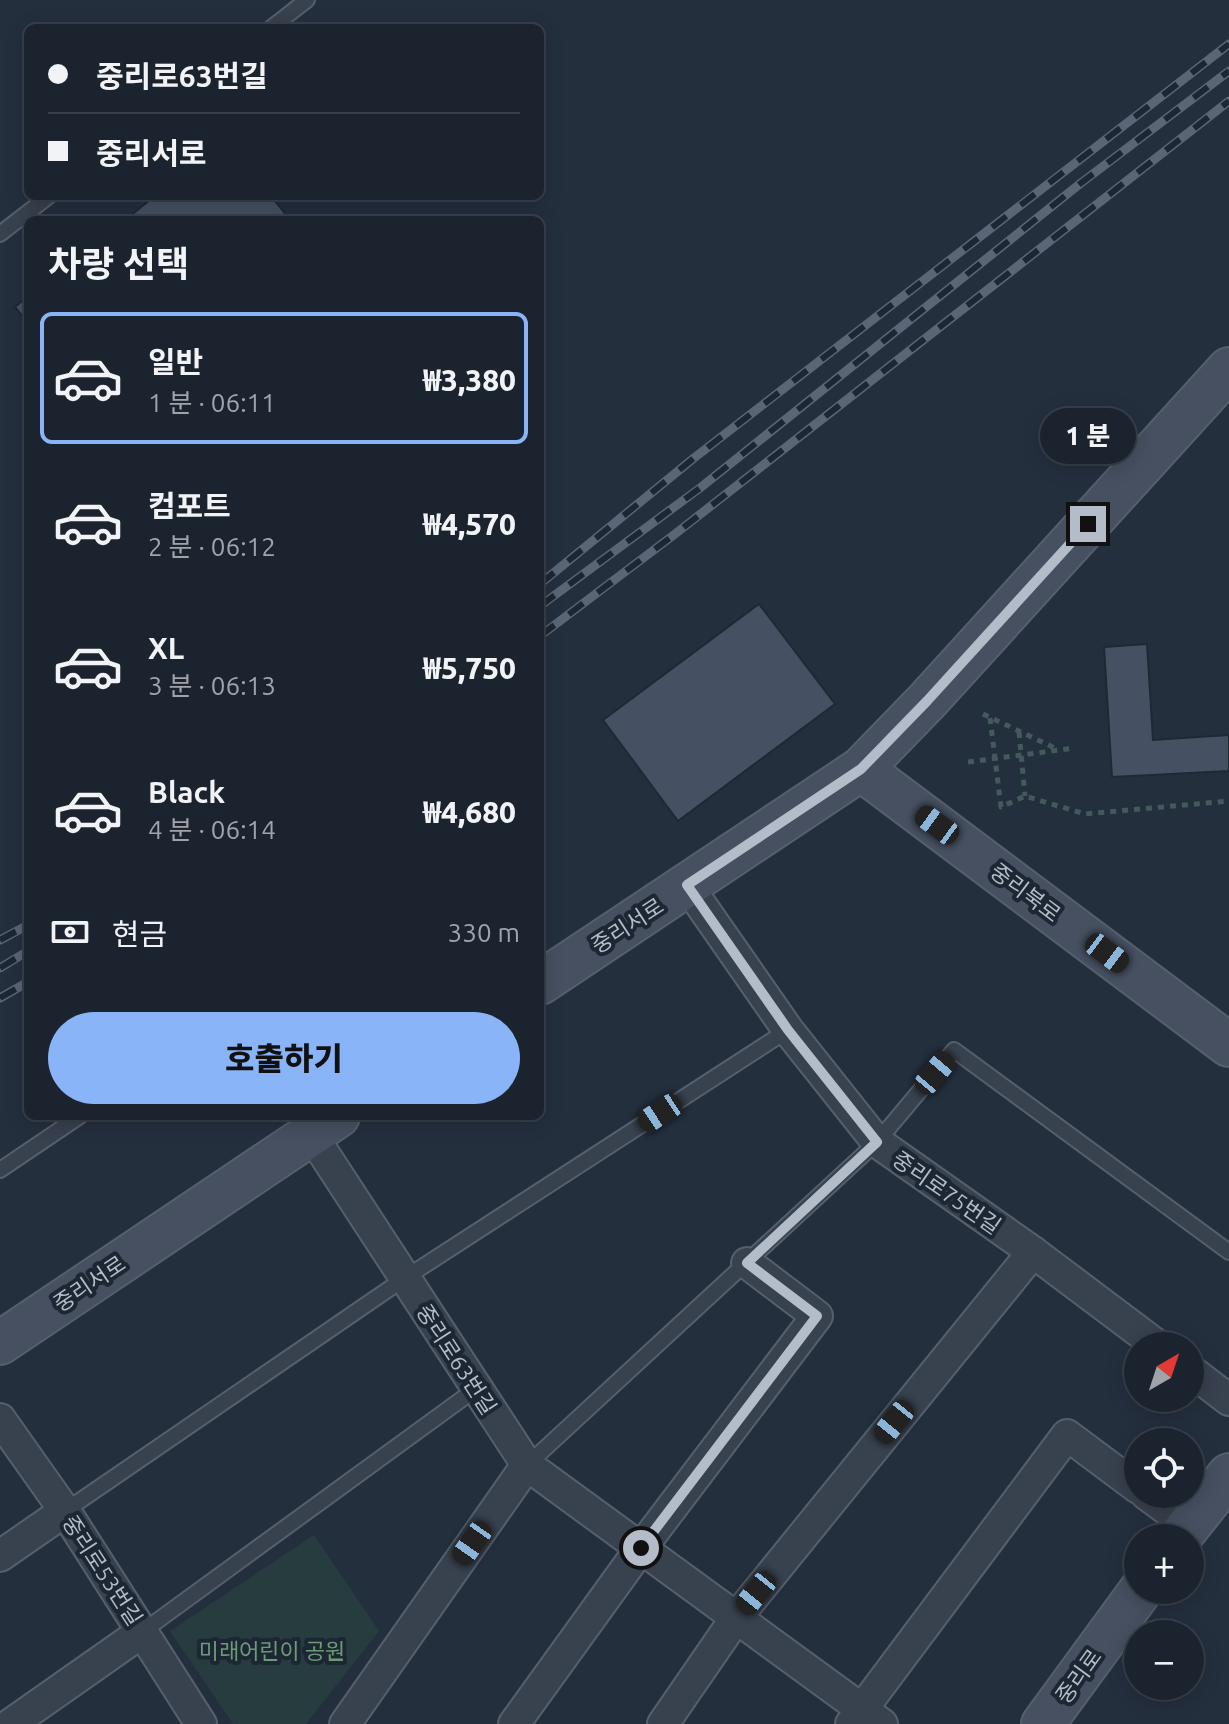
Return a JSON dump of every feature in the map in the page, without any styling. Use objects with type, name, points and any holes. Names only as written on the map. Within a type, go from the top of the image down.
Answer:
[{"type":"main road","name":"중리서로","points":[[544,980],[861,769],[948,678],[1229,369]]},
{"type":"main road","name":"중리북로","points":[[861,769],[1229,1045]]},
{"type":"main road","name":"중리서로","points":[[0,1343],[318,1125]]},
{"type":"main road","points":[[1190,1524],[1229,1475]]},
{"type":"main road","name":"중리로","points":[[1043,1724],[1131,1604]]},
{"type":"street","name":"중리로75번길","points":[[687,885],[788,1030],[877,1142],[1033,1252],[1139,1332]]},
{"type":"street","name":"중리로63번길","points":[[318,1125],[405,1278],[527,1465],[736,1618],[865,1719],[1067,1435],[1124,1478]]},
{"type":"street","points":[[663,1724],[736,1618],[1033,1252]]},
{"type":"street","points":[[514,1724],[641,1548],[817,1316],[747,1263]]},
{"type":"street","points":[[1204,1381],[1229,1400]]},
{"type":"street","name":"중리로53번길","points":[[0,1419],[65,1511],[199,1723]]},
{"type":"street","points":[[345,1724],[527,1465]]},
{"type":"street","points":[[1160,1508],[1176,1524]]},
{"type":"street","points":[[0,1556],[65,1511]]},
{"type":"street","points":[[11,1724],[142,1632]]},
{"type":"lane","points":[[276,24],[307,0]]},
{"type":"lane","points":[[0,234],[44,200]]},
{"type":"lane","points":[[65,1511],[405,1278],[788,1030]]},
{"type":"lane","points":[[527,1465],[877,1142],[954,1050],[1229,1252]]},
{"type":"lane","points":[[0,1170],[74,1120]]},
{"type":"lane","points":[[142,1632],[477,1388]]},
{"type":"path","points":[[983,714],[1060,750]]},
{"type":"path","points":[[990,718],[1001,807],[1025,796],[1085,814],[1229,801]]},
{"type":"path","points":[[1019,731],[1025,796]]},
{"type":"path","points":[[968,762],[1075,748]]},
{"type":"green space","name":"미래어린이 공원","points":[[314,1535],[379,1631],[306,1724],[233,1724],[170,1631]]},
{"type":"building","points":[[150,200],[274,200],[287,216],[130,216]]},
{"type":"building","points":[[24,299],[24,318],[15,307]]},
{"type":"building","points":[[759,604],[835,704],[678,821],[603,720]]},
{"type":"building","points":[[1147,644],[1153,740],[1229,735],[1229,771],[1112,777],[1104,647]]},
{"type":"railway","points":[[544,581],[694,458],[1229,44]]},
{"type":"railway","points":[[544,603],[700,488],[1081,183],[1229,71]]},
{"type":"railway","points":[[544,633],[1229,101]]},
{"type":"railway","points":[[0,940],[24,927]]},
{"type":"railway","points":[[0,968],[24,953]]},
{"type":"railway","points":[[0,998],[24,984]]},
{"type":"route","points":[[641,1548],[817,1316],[747,1263],[877,1142],[788,1030],[687,885],[861,769],[1088,524]]}]
